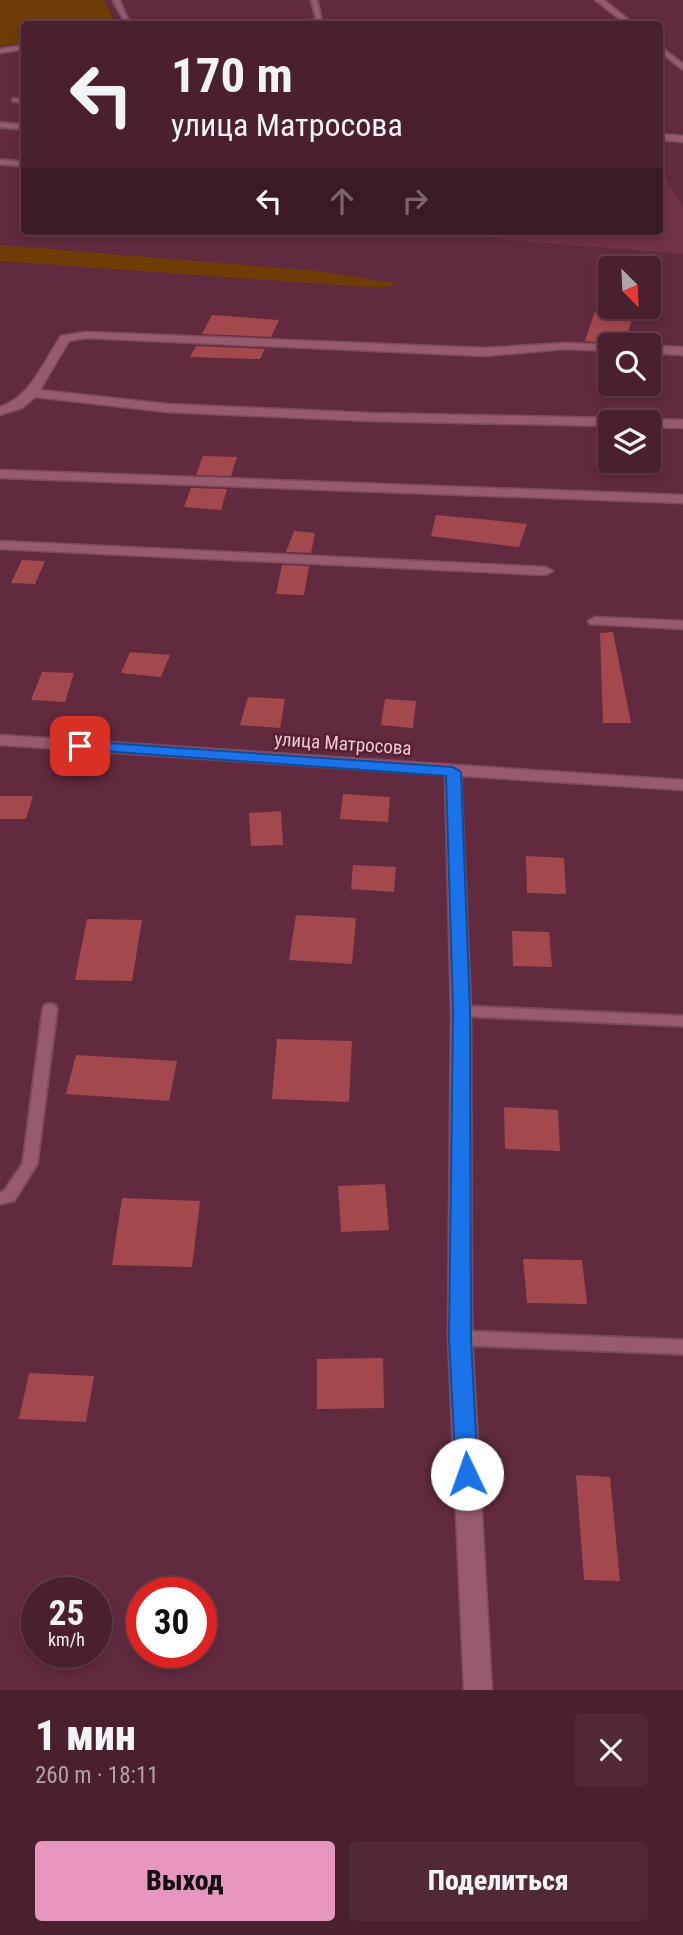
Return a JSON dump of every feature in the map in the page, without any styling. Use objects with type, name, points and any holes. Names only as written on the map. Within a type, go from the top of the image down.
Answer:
[{"type":"street","points":[[599,0],[626,21]]},
{"type":"street","points":[[0,51],[21,48]]},
{"type":"street","points":[[663,51],[683,68]]},
{"type":"street","points":[[663,137],[683,139]]},
{"type":"street","points":[[0,411],[18,405],[32,393],[65,338],[86,335],[485,352],[565,346],[598,347]]},
{"type":"street","points":[[661,350],[683,351]]},
{"type":"street","points":[[32,393],[167,408],[370,417],[598,422]]},
{"type":"street","points":[[661,423],[683,424]]},
{"type":"street","points":[[0,474],[683,499]]},
{"type":"street","points":[[0,545],[546,571]]},
{"type":"street","points":[[595,621],[683,625]]},
{"type":"street","name":"улица Матросова","points":[[0,740],[453,772],[683,785]]},
{"type":"street","points":[[453,772],[461,1011],[460,1338],[478,1690]]},
{"type":"lane","points":[[116,0],[126,21]]},
{"type":"lane","points":[[314,0],[320,21]]},
{"type":"lane","points":[[15,100],[21,101]]},
{"type":"lane","points":[[0,125],[21,127]]},
{"type":"lane","points":[[0,162],[21,164]]},
{"type":"lane","points":[[0,1198],[9,1196],[30,1164],[50,1009]]},
{"type":"lane","points":[[461,1011],[683,1021]]},
{"type":"lane","points":[[460,1338],[683,1347]]},
{"type":"shaded area","points":[[0,0],[104,0],[114,21],[21,21],[21,44],[0,46]]},
{"type":"shaded area","points":[[663,175],[683,207],[683,254],[508,240],[480,235],[663,235]]},
{"type":"shaded area","points":[[0,245],[318,271],[396,283],[389,287],[365,287],[0,261]]},
{"type":"building","points":[[595,311],[598,311],[598,319],[632,319],[628,333],[598,333],[598,342],[585,341]]},
{"type":"building","points":[[212,315],[279,320],[271,337],[202,334]]},
{"type":"building","points":[[196,346],[265,349],[260,359],[190,357]]},
{"type":"building","points":[[203,456],[237,457],[231,476],[196,475]]},
{"type":"building","points":[[191,488],[227,489],[221,510],[184,507]]},
{"type":"building","points":[[436,515],[527,524],[519,547],[431,536]]},
{"type":"building","points":[[294,531],[315,533],[311,553],[286,552]]},
{"type":"building","points":[[22,560],[45,561],[35,584],[11,583]]},
{"type":"building","points":[[282,565],[309,566],[304,595],[276,594]]},
{"type":"building","points":[[613,632],[631,723],[603,723],[600,633]]},
{"type":"building","points":[[130,652],[170,655],[161,677],[121,673]]},
{"type":"building","points":[[42,672],[74,673],[65,702],[31,700]]},
{"type":"building","points":[[248,697],[285,699],[280,728],[240,725]]},
{"type":"building","points":[[385,699],[416,701],[413,728],[381,725]]},
{"type":"building","points":[[343,794],[390,797],[388,822],[340,819]]},
{"type":"building","points":[[0,796],[33,796],[26,819],[0,819]]},
{"type":"building","points":[[281,811],[283,845],[251,846],[249,813]]},
{"type":"building","points":[[526,856],[564,858],[566,894],[527,893]]},
{"type":"building","points":[[353,865],[396,867],[394,892],[351,889]]},
{"type":"building","points":[[296,915],[356,918],[352,964],[289,960]]},
{"type":"building","points":[[87,919],[142,920],[132,981],[75,980]]},
{"type":"building","points":[[512,931],[549,932],[552,967],[513,966]]},
{"type":"building","points":[[277,1039],[352,1041],[349,1102],[272,1099]]},
{"type":"building","points":[[76,1055],[177,1061],[169,1101],[66,1094]]},
{"type":"building","points":[[504,1107],[558,1110],[560,1151],[505,1149]]},
{"type":"building","points":[[385,1184],[389,1230],[341,1232],[338,1186]]},
{"type":"building","points":[[122,1198],[200,1201],[192,1267],[112,1265]]},
{"type":"building","points":[[523,1259],[582,1260],[587,1304],[527,1303]]},
{"type":"building","points":[[383,1358],[384,1408],[317,1409],[317,1359]]},
{"type":"building","points":[[29,1373],[94,1376],[86,1422],[19,1419]]},
{"type":"building","points":[[576,1475],[610,1477],[620,1581],[584,1580]]},
{"type":"route","points":[[80,746],[453,772],[461,1011],[460,1338],[467,1474]]}]
